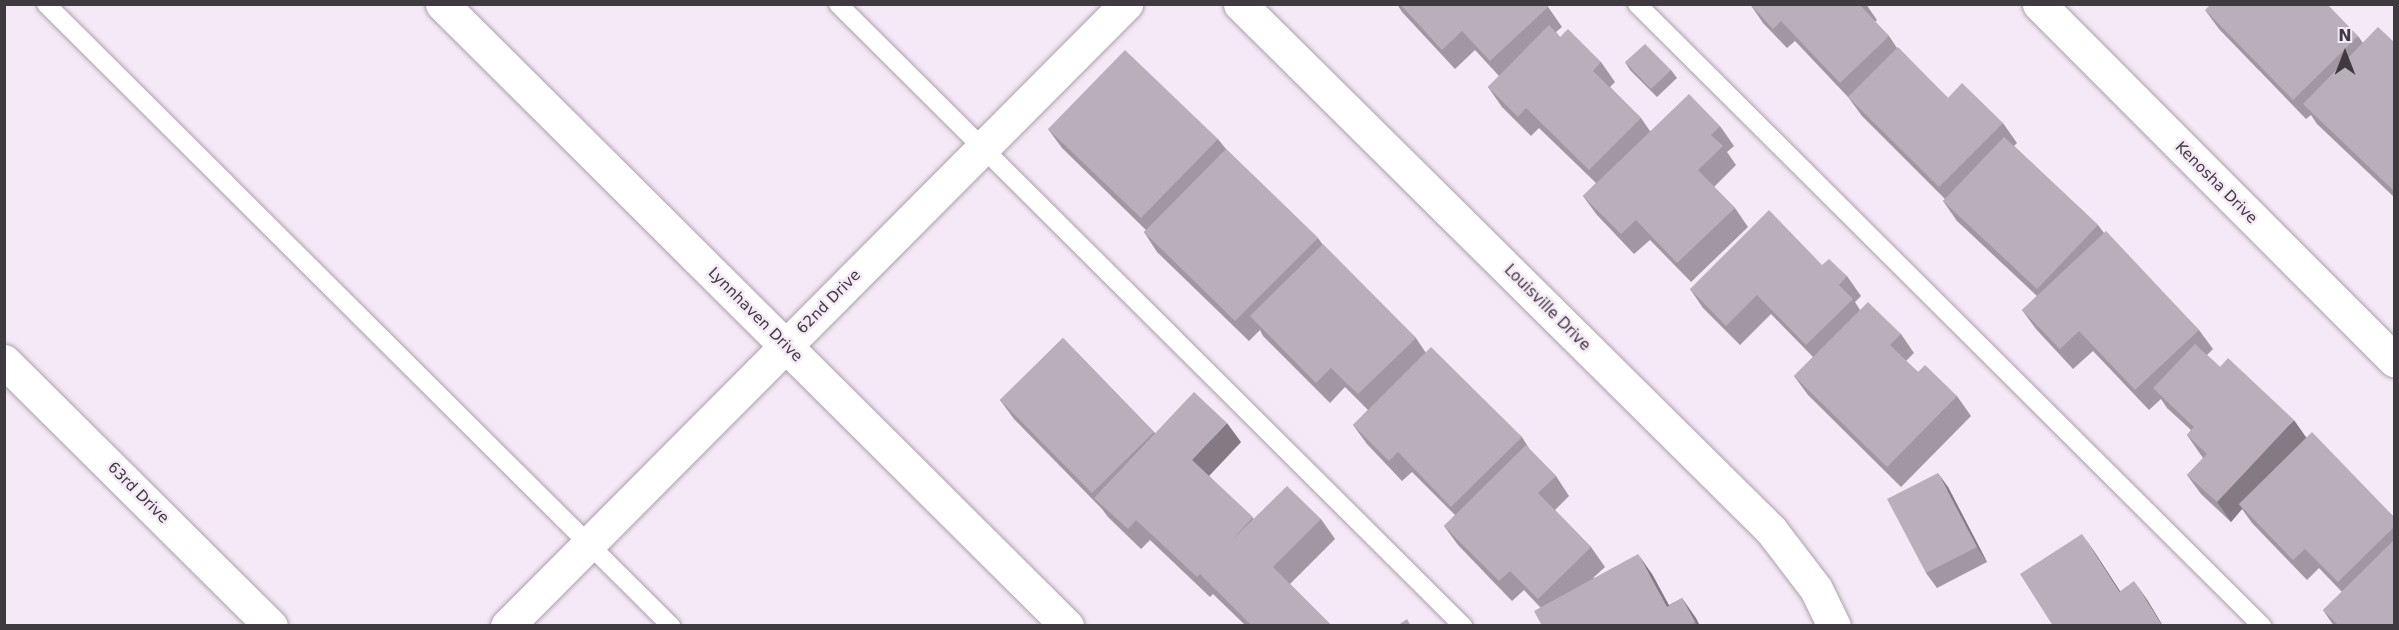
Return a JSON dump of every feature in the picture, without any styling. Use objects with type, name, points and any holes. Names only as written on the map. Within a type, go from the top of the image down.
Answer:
[{"type":"street","name":"Lynnhaven Drive","points":[[442,4],[1067,626]]},
{"type":"street","name":"62nd Drive","points":[[507,626],[1126,4]]},
{"type":"street","name":"Louisville Drive","points":[[1240,4],[1771,530],[1816,590],[1834,626]]},
{"type":"street","name":"Kenosha Drive","points":[[2039,4],[2394,360]]},
{"type":"street","name":"63rd Drive","points":[[4,361],[271,626]]},
{"type":"lane","points":[[46,4],[671,626]]},
{"type":"lane","points":[[838,4],[1463,626]]},
{"type":"lane","points":[[1637,4],[2262,626]]},
{"type":"building","points":[[1400,4],[1546,4],[1548,7],[1490,61],[1462,31],[1442,50]]},
{"type":"building","points":[[1750,4],[1859,4],[1889,36],[1840,83],[1781,21],[1773,29]]},
{"type":"building","points":[[2211,4],[2327,4],[2358,36],[2293,100],[2205,10]]},
{"type":"building","points":[[1549,25],[1560,37],[1568,29],[1601,62],[1593,71],[1641,118],[1589,170],[1526,108],[1518,117],[1488,87]]},
{"type":"building","points":[[2378,27],[2394,42],[2394,191],[2303,104]]},
{"type":"building","points":[[1645,44],[1671,70],[1651,89],[1625,62]]},
{"type":"building","points":[[1898,47],[1948,98],[1962,83],[2003,123],[1939,187],[1848,97]]},
{"type":"building","points":[[1125,50],[1218,139],[1141,218],[1048,129]]},
{"type":"building","points":[[1689,94],[1720,126],[1711,135],[1723,146],[1698,170],[1735,208],[1677,263],[1636,220],[1621,234],[1583,196]]},
{"type":"building","points":[[2004,137],[2098,225],[2037,289],[1943,201]]},
{"type":"building","points":[[1226,149],[1318,238],[1235,321],[1144,232]]},
{"type":"building","points":[[1769,210],[1822,265],[1829,259],[1847,276],[1839,285],[1853,299],[1806,345],[1757,295],[1726,326],[1690,289]]},
{"type":"building","points":[[2106,231],[2199,330],[2135,390],[2079,331],[2060,349],[2022,310]]},
{"type":"building","points":[[1323,244],[1416,338],[1358,394],[1331,368],[1316,383],[1250,316]]},
{"type":"building","points":[[1868,302],[1901,334],[1890,345],[1918,372],[1925,365],[1957,396],[1887,467],[1794,376]]},
{"type":"building","points":[[1063,338],[1154,432],[1092,493],[1000,400]]},
{"type":"building","points":[[2195,344],[2220,367],[2228,358],[2294,420],[2217,502],[2187,475],[2207,454],[2187,435],[2194,427],[2153,388]]},
{"type":"building","points":[[1431,347],[1522,437],[1451,507],[1398,452],[1389,461],[1353,425]]},
{"type":"building","points":[[1194,392],[1227,423],[1192,460],[1253,517],[1231,541],[1287,486],[1321,519],[1273,567],[1332,626],[1252,626],[1200,574],[1197,577],[1136,520],[1128,529],[1094,498]]},
{"type":"building","points":[[2312,432],[2394,517],[2394,527],[2338,582],[2305,549],[2293,560],[2239,504]]},
{"type":"building","points":[[1526,445],[1556,476],[1538,493],[1591,547],[1538,599],[1510,571],[1499,581],[1444,526]]},
{"type":"building","points":[[1938,473],[1977,547],[1926,573],[1887,499]]},
{"type":"building","points":[[2082,534],[2119,592],[2134,581],[2162,626],[2053,626],[2020,574]]},
{"type":"building","points":[[2394,540],[2394,626],[2339,626],[2323,610]]},
{"type":"building","points":[[1638,554],[1667,607],[1682,598],[1695,622],[1689,626],[1542,626],[1534,611]]},
{"type":"building","points":[[1407,619],[1411,626],[1397,626]]}]
